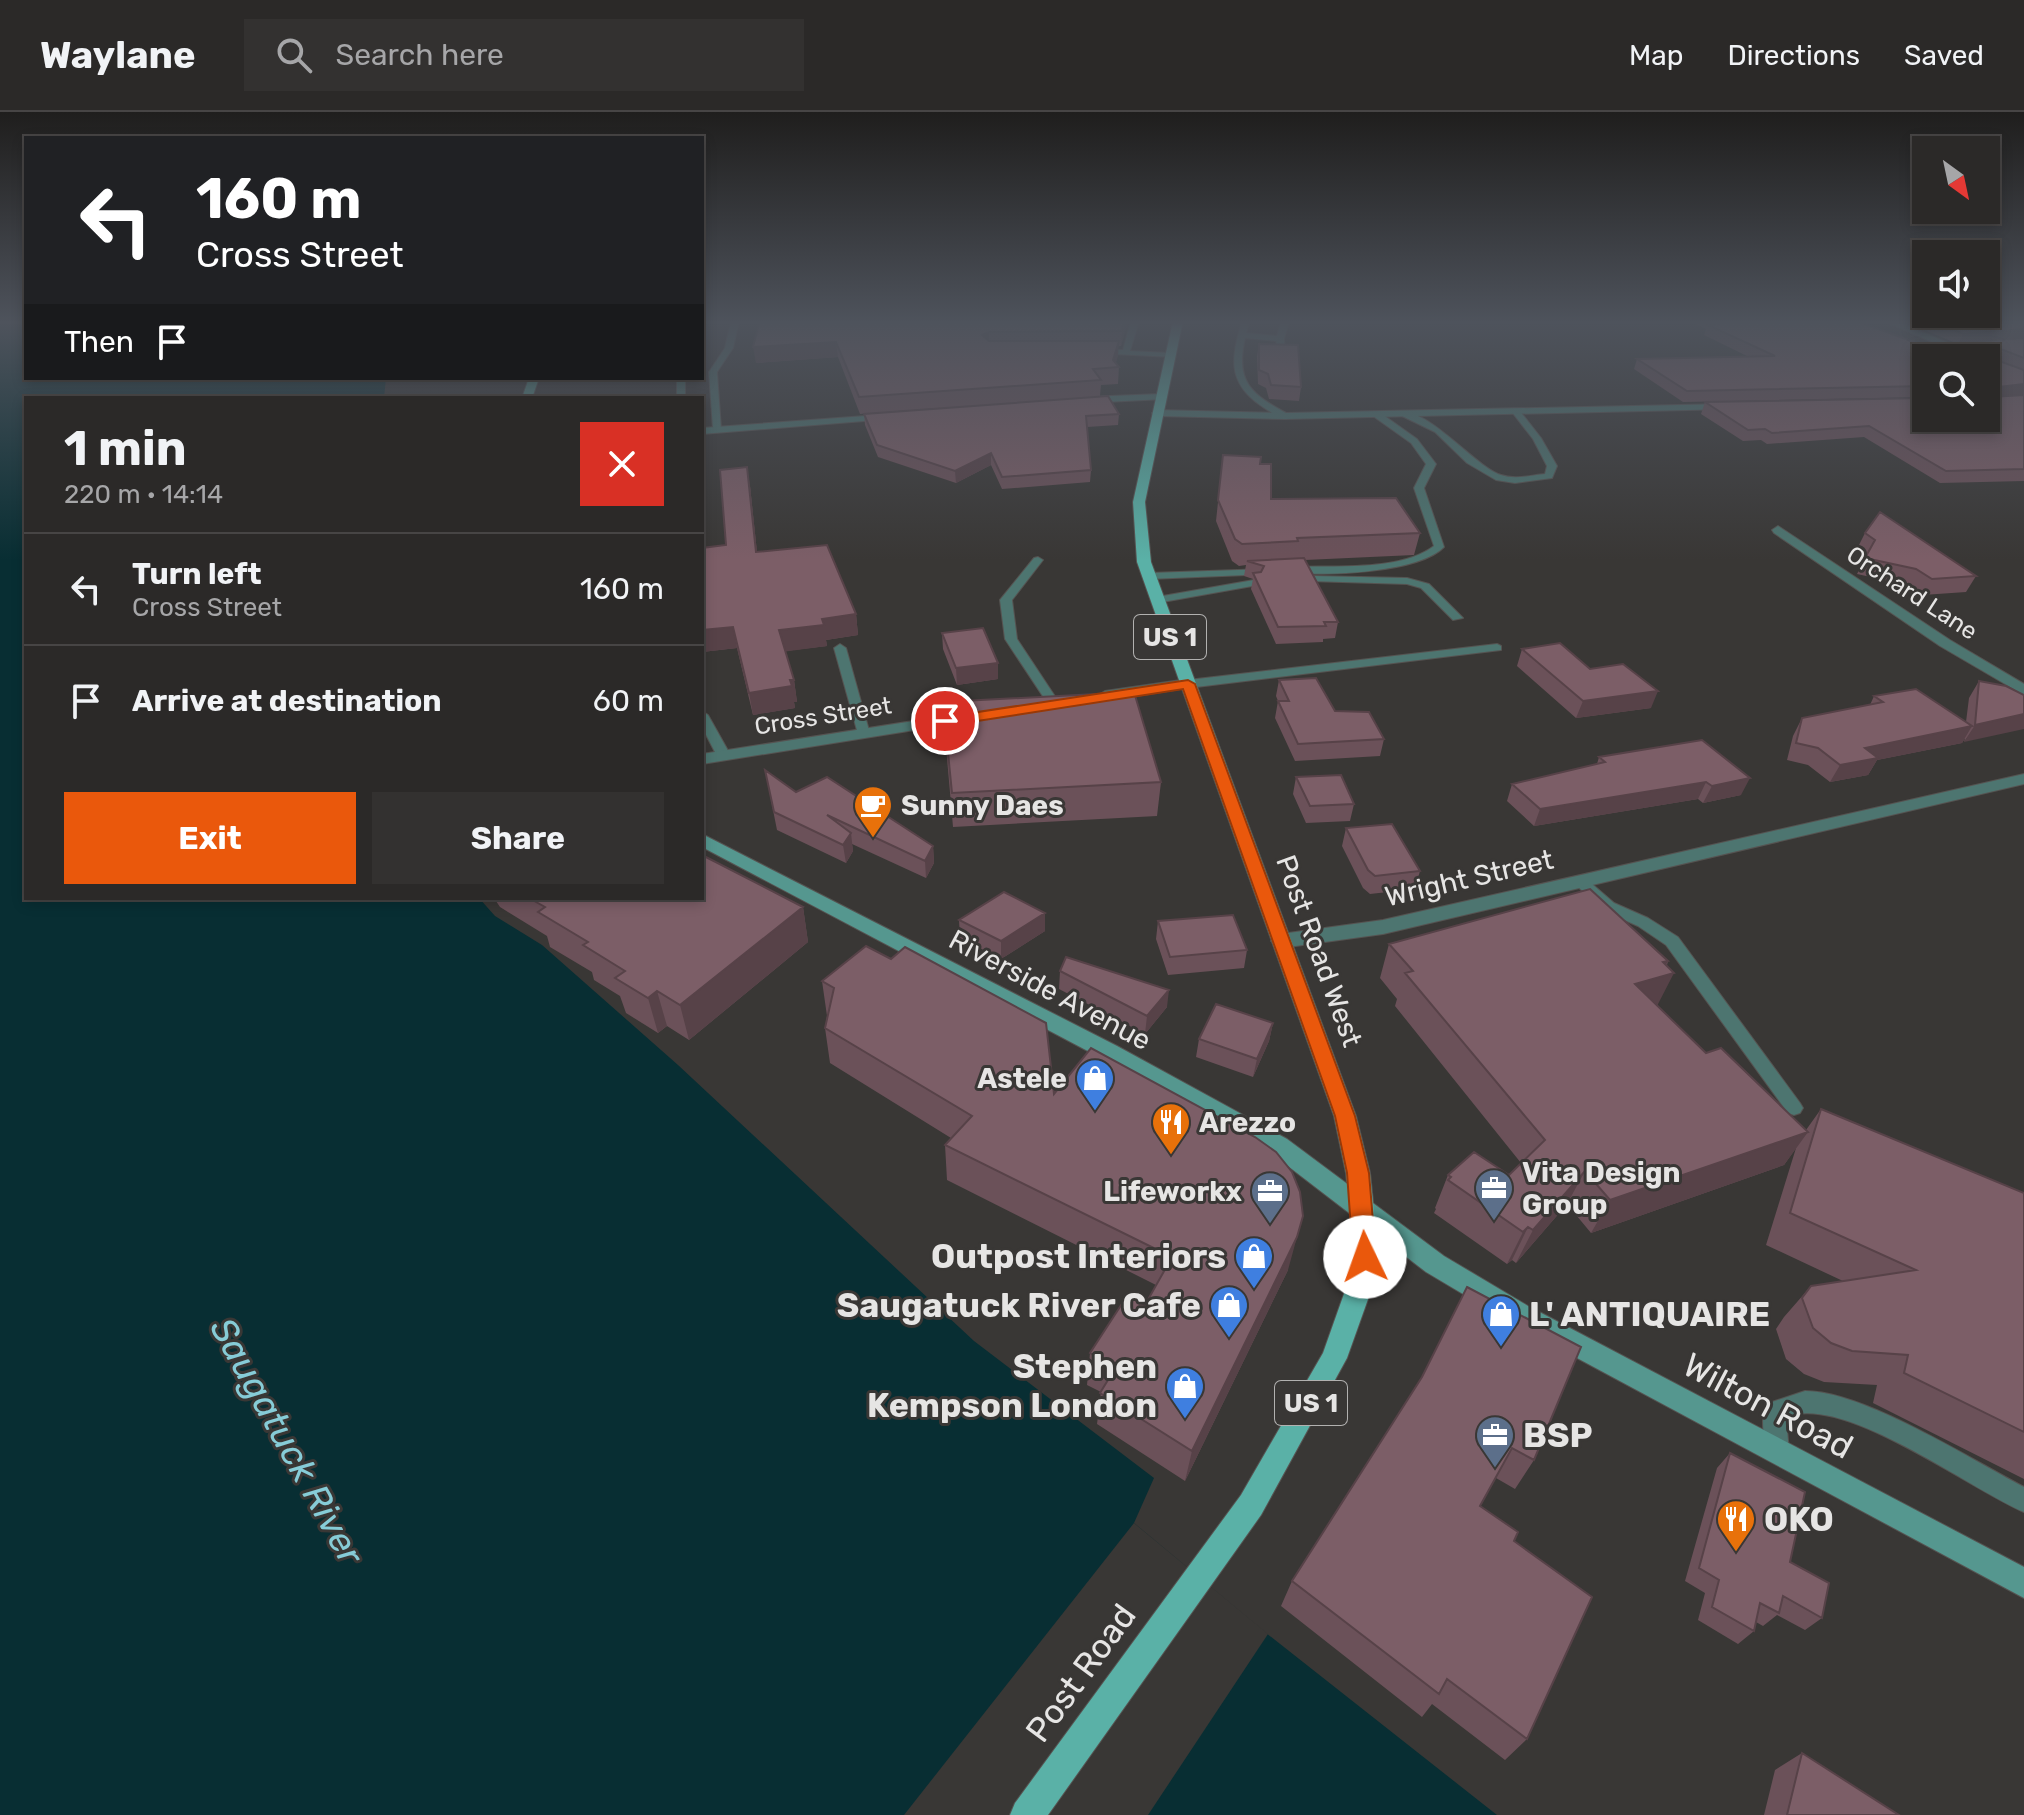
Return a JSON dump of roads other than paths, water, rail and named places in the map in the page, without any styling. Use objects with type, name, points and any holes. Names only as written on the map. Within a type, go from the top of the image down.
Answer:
[{"type":"main road","name":"Post Road West","points":[[1160,400],[1138,522],[1149,576],[1345,1116],[1362,1207],[1364,1274],[1334,1358],[1272,1474],[1199,1577]]},
{"type":"main road","name":"Riverside Avenue","points":[[704,841],[1204,1104],[1279,1146],[1362,1207]]},
{"type":"main road","name":"Wilton Road","points":[[1362,1207],[1435,1264],[1519,1314],[2024,1583]]},
{"type":"main road","name":"Post Road","points":[[1027,1815],[1199,1577]]},
{"type":"street","points":[[1078,401],[1089,400]]},
{"type":"street","points":[[1157,413],[1285,416],[1739,407]]},
{"type":"street","points":[[704,431],[907,415]]},
{"type":"street","name":"Orchard Lane","points":[[1778,530],[1945,643],[2024,690]]},
{"type":"street","points":[[1092,698],[1188,684]]},
{"type":"street","name":"Cross Street","points":[[704,759],[995,714]]},
{"type":"street","name":"Wright Street","points":[[1281,941],[1383,927],[2024,779]]},
{"type":"lane","points":[[715,400],[717,429]]},
{"type":"lane","points":[[1249,416],[1252,400]]},
{"type":"lane","points":[[1257,400],[1285,416]]},
{"type":"lane","points":[[1402,414],[1438,430],[1470,461],[1499,478],[1515,480],[1549,476],[1552,466],[1537,438],[1516,412]]},
{"type":"lane","points":[[1149,576],[1232,574],[1423,559],[1439,547],[1419,488],[1431,464],[1424,451],[1403,431],[1376,414]]},
{"type":"lane","points":[[1038,560],[1006,600],[1011,639],[1053,704]]},
{"type":"lane","points":[[1157,600],[1279,581],[1407,581],[1425,586],[1457,618]]},
{"type":"lane","points":[[840,648],[864,734]]},
{"type":"lane","points":[[1188,684],[1497,648]]},
{"type":"lane","points":[[704,719],[724,756]]},
{"type":"lane","points":[[1580,881],[1609,907],[1643,922],[1672,941],[1794,1108]]},
{"type":"lane","points":[[1778,1452],[1774,1411],[1793,1402],[1813,1402],[1864,1418],[2024,1500]]},
{"type":"water","name":"Saugatuck River","points":[[0,400],[24,400],[24,900],[481,900],[495,916],[542,945],[678,1065],[974,1341],[1154,1478],[1134,1523],[1261,1629],[1497,1815],[0,1815]]},
{"type":"place","name":"Sunny Daes","points":[[873,839]]},
{"type":"place","name":"Astele","points":[[1095,1112]]},
{"type":"place","name":"Arezzo","points":[[1171,1156]]},
{"type":"place","name":"Vita Design Group","points":[[1494,1222]]},
{"type":"place","name":"Lifeworkx","points":[[1270,1225]]},
{"type":"place","name":"Outpost Interiors","points":[[1254,1290]]},
{"type":"place","name":"Saugatuck River Cafe","points":[[1229,1339]]},
{"type":"place","name":"L' ANTIQUAIRE","points":[[1501,1348]]},
{"type":"place","name":"Stephen Kempson London","points":[[1185,1420]]},
{"type":"place","name":"BSP","points":[[1495,1469]]},
{"type":"place","name":"OKO","points":[[1736,1553]]}]
